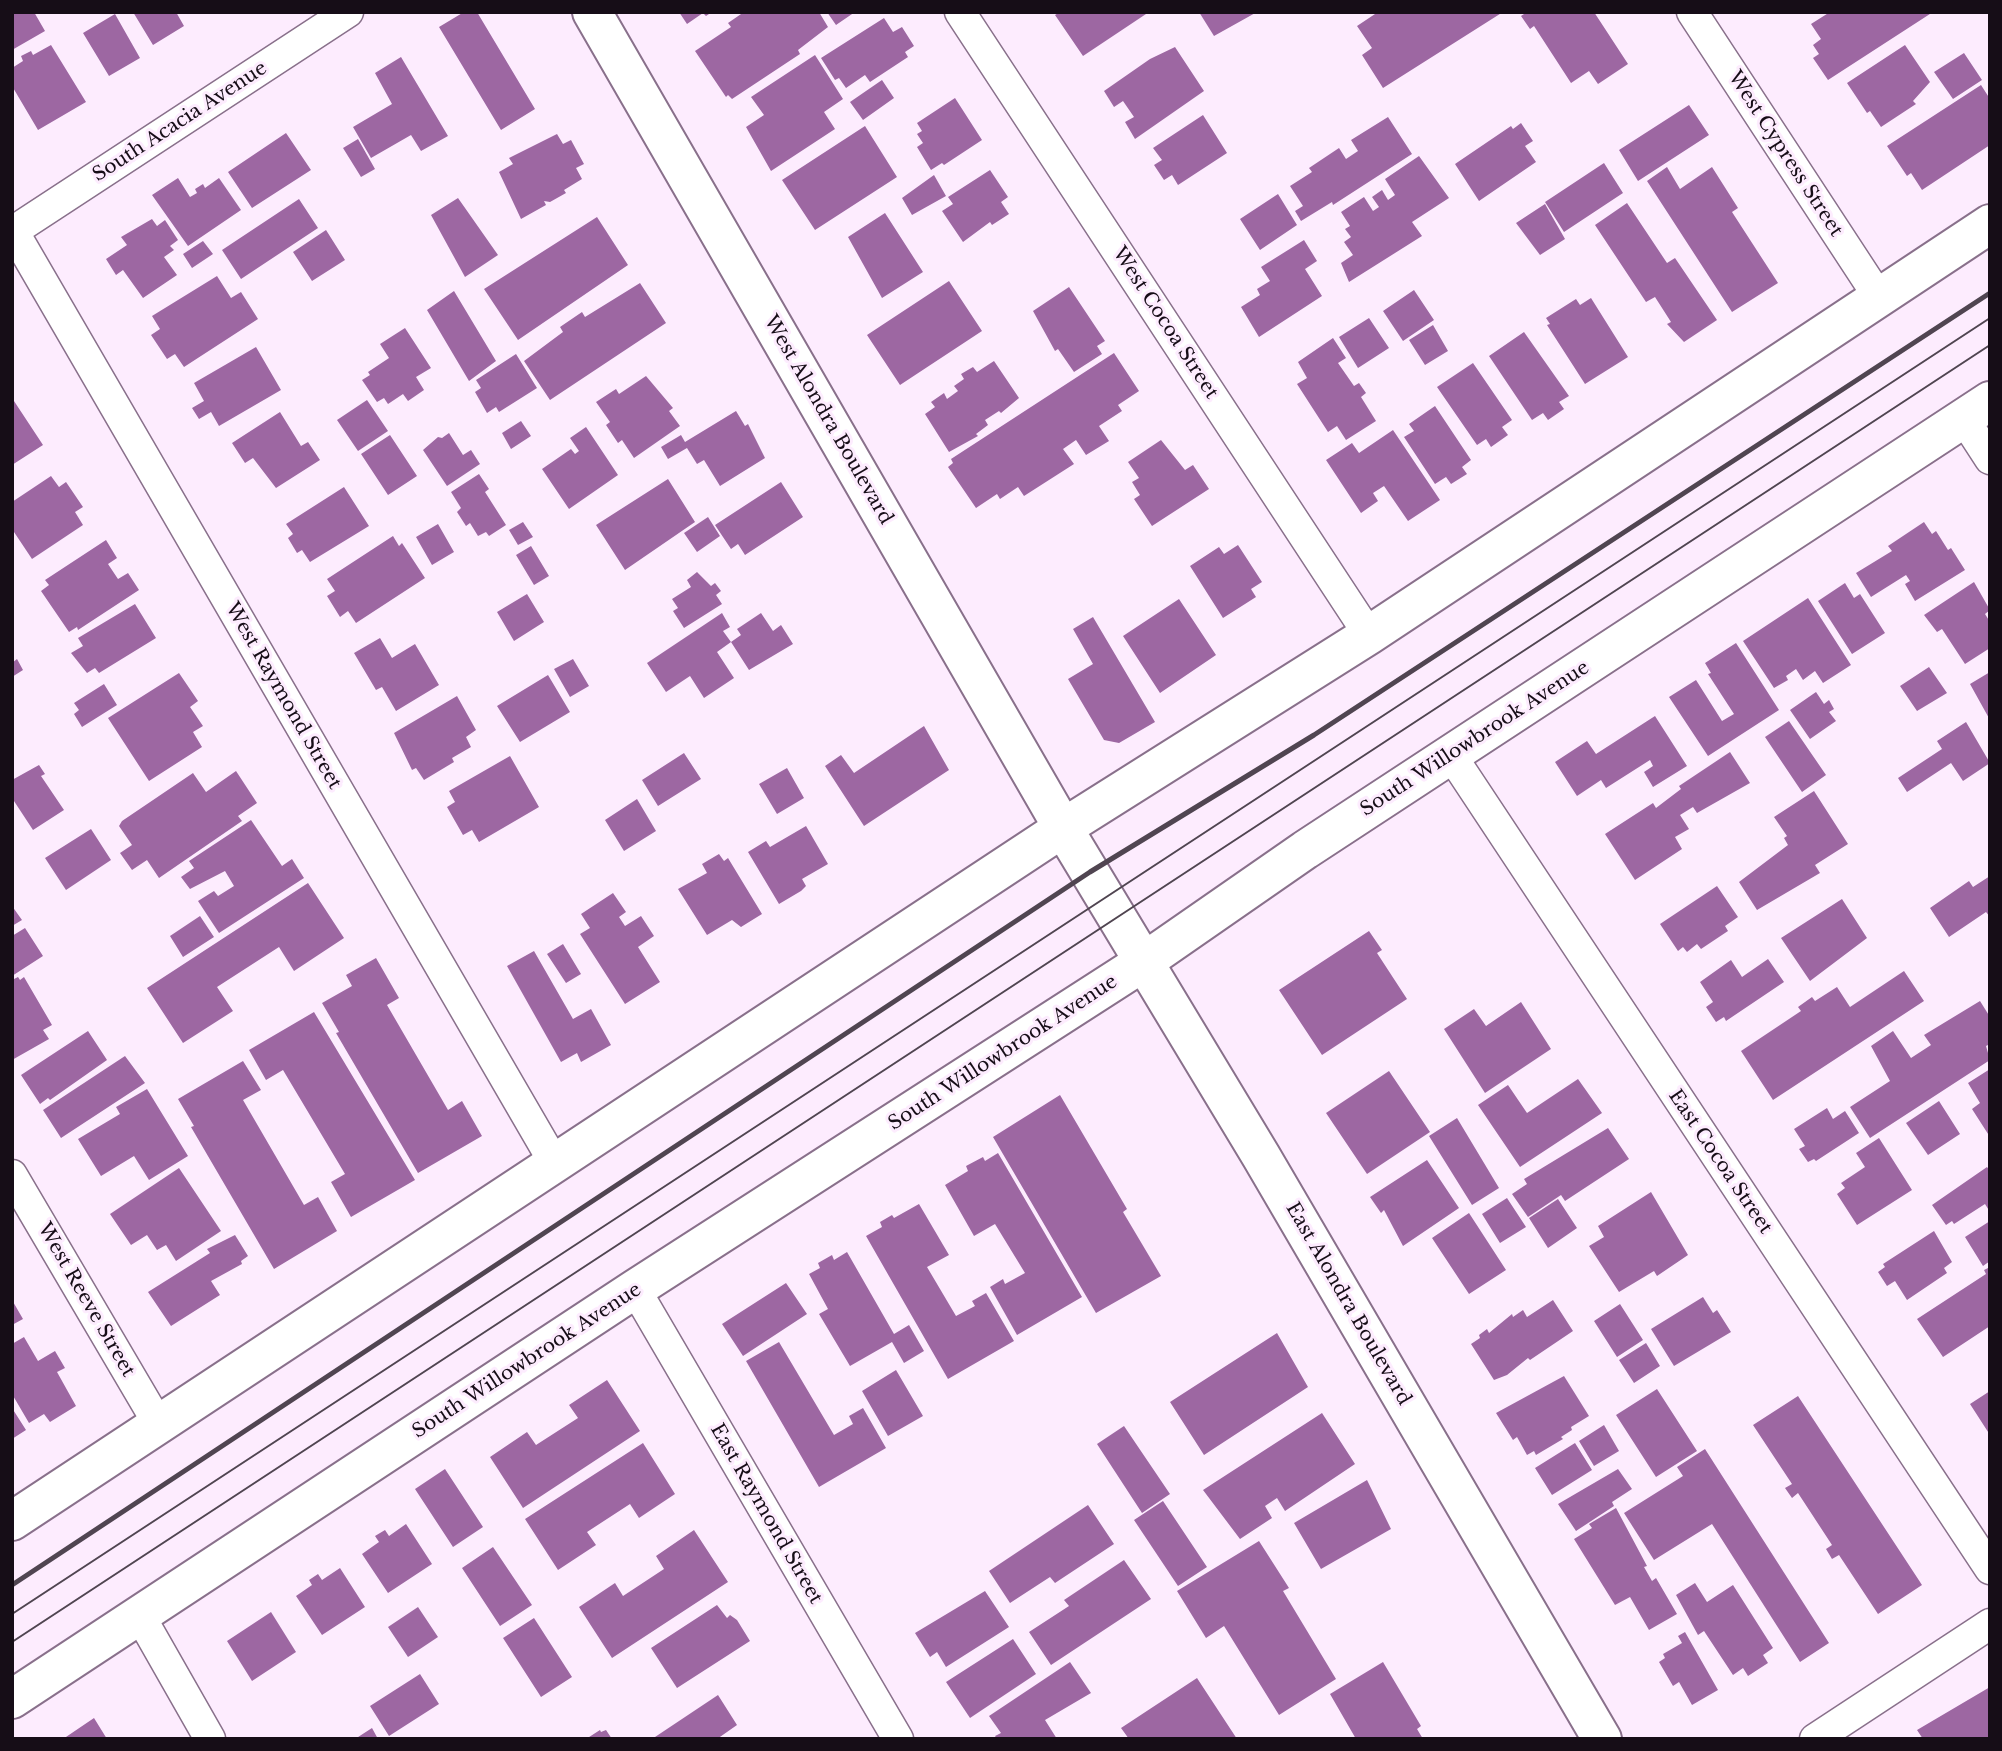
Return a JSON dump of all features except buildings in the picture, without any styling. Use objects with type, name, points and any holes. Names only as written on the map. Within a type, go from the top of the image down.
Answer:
[{"type":"street","name":"South Acacia Avenue","points":[[13,231],[348,12]]},
{"type":"street","name":"West Alondra Boulevard","points":[[592,12],[1090,872]]},
{"type":"street","name":"West Cocoa Street","points":[[960,12],[1369,635]]},
{"type":"street","name":"West Cypress Street","points":[[1692,12],[1878,296]]},
{"type":"street","points":[[12,1521],[1063,828],[1369,635],[1990,223]]},
{"type":"street","name":"West Raymond Street","points":[[13,231],[555,1164]]},
{"type":"street","points":[[1977,410],[1990,459]]},
{"type":"street","name":"South Willowbrook Avenue","points":[[12,1699],[635,1289],[1145,961],[1305,850],[1977,410]]},
{"type":"street","name":"East Cocoa Street","points":[[1451,755],[1990,1569]]},
{"type":"street","name":"East Alondra Boulevard","points":[[1090,872],[1145,961],[1602,1739]]},
{"type":"street","name":"West Reeve Street","points":[[12,1175],[159,1425]]},
{"type":"street","name":"East Raymond Street","points":[[635,1289],[898,1739]]},
{"type":"street","points":[[140,1616],[211,1739]]},
{"type":"street","points":[[1815,1739],[1990,1624]]},
{"type":"tram line","points":[[12,1614],[1990,318]]},
{"type":"tram line","points":[[12,1642],[1990,345]]},
{"type":"railway","points":[[12,1585],[1090,872],[1314,735],[1990,293]]}]
